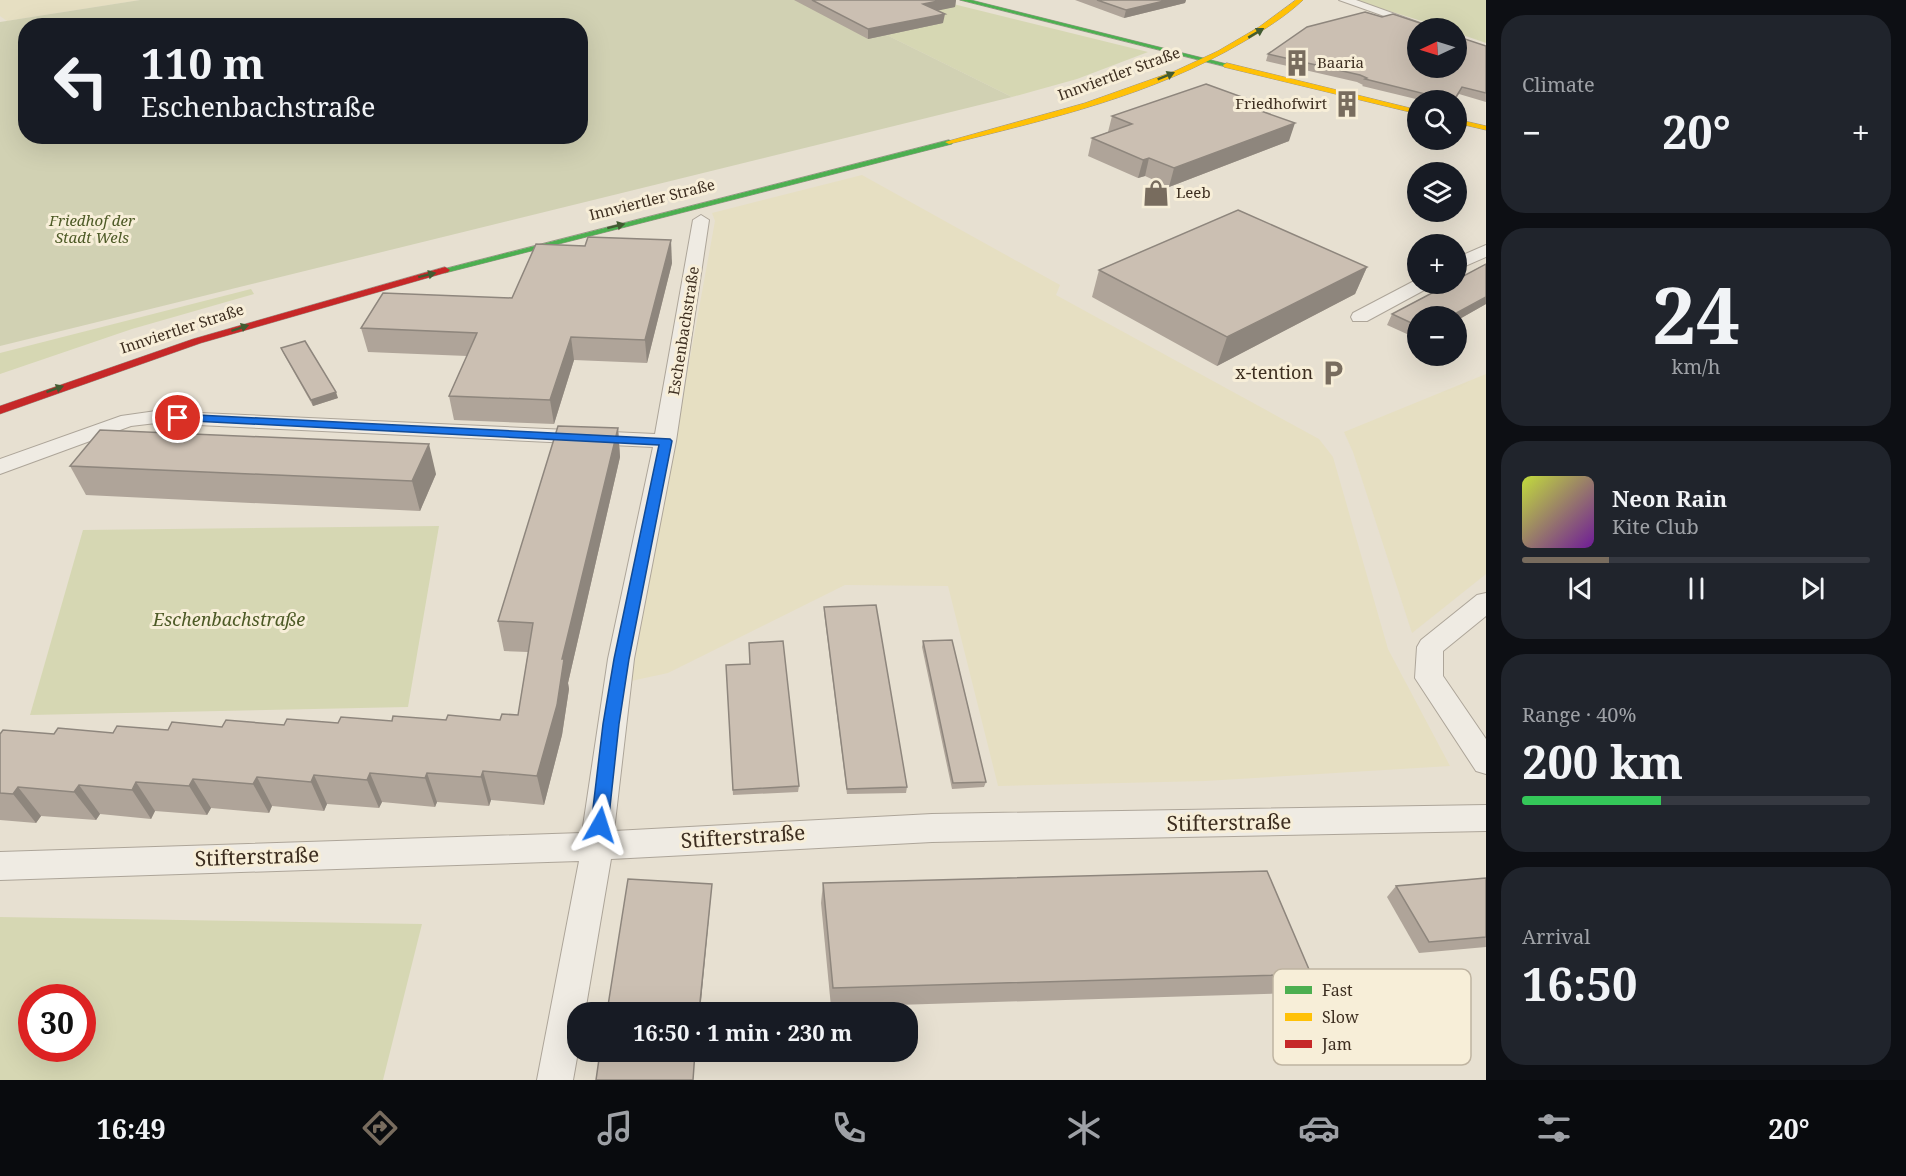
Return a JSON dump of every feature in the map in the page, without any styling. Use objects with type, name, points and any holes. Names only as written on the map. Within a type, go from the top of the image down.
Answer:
[{"type":"main road","points":[[963,0],[1407,108]]},
{"type":"main road","name":"Innviertler Straße","points":[[0,410],[57,388],[264,319],[1067,112],[1125,93],[1208,60],[1270,24],[1300,0]]},
{"type":"main road","name":"Innviertler Straße","points":[[1156,62],[1193,46]]},
{"type":"main road","points":[[1467,124],[1486,128]]},
{"type":"street","points":[[1345,0],[1407,21]]},
{"type":"street","name":"Eschenbachstraße","points":[[555,1080],[592,882],[621,659],[665,441],[701,220]]},
{"type":"street","points":[[1467,259],[1486,249]]},
{"type":"street","points":[[1360,317],[1407,292]]},
{"type":"street","points":[[0,467],[128,420],[156,417],[665,441]]},
{"type":"street","points":[[1486,602],[1430,647],[1429,678],[1486,762]]},
{"type":"street","name":"Stifterstraße","points":[[0,866],[597,846],[932,828],[1486,818]]},
{"type":"shaded area","points":[[0,0],[140,0],[7,21],[0,16]]},
{"type":"shaded area","points":[[862,175],[1060,285],[1056,295],[1319,439],[1333,457],[1388,649],[1450,766],[1205,781],[998,786],[948,586],[845,585],[668,673],[631,681],[715,221],[712,213]]},
{"type":"shaded area","points":[[1486,374],[1486,574],[1412,633],[1353,452],[1344,432]]},
{"type":"green space","name":"Friedhof der Stadt Wels","points":[[140,0],[816,0],[1012,97],[0,346],[0,22],[18,19],[18,144],[588,144],[588,18],[25,18]]},
{"type":"green space","points":[[937,0],[1148,52],[1077,79],[1012,97],[836,10]]},
{"type":"green space","points":[[1354,0],[1486,0],[1486,43],[1467,36],[1467,18],[1412,18]]},
{"type":"green space","points":[[251,289],[254,294],[132,329],[0,374],[0,353]]},
{"type":"green space","name":"Eschenbachstraße","points":[[439,526],[408,707],[30,715],[83,530]]},
{"type":"green space","points":[[0,917],[422,924],[383,1080],[0,1080]]},
{"type":"building","points":[[812,0],[943,0],[923,4],[945,14],[868,29]]},
{"type":"building","points":[[1097,0],[1168,0],[1126,10]]},
{"type":"building","points":[[1365,12],[1382,17],[1393,14],[1407,19],[1407,78],[1467,78],[1467,40],[1486,46],[1486,93],[1462,87],[1460,90],[1409,90],[1365,79],[1367,78],[1360,75],[1268,54],[1307,27]]},
{"type":"building","points":[[1206,84],[1253,101],[1244,105],[1295,123],[1174,168],[1149,158],[1143,160],[1092,138],[1132,124],[1112,116]]},
{"type":"building","name":"x-tention","points":[[1238,210],[1367,267],[1227,337],[1099,270]]},
{"type":"building","points":[[588,237],[671,240],[645,340],[571,337],[550,400],[449,396],[477,333],[361,328],[383,293],[512,298],[536,244],[585,246]]},
{"type":"building","points":[[1486,264],[1486,297],[1467,307],[1407,306],[1430,294],[1467,294],[1467,274]]},
{"type":"building","points":[[1407,306],[1407,321],[1392,314]]},
{"type":"building","points":[[305,341],[336,392],[311,400],[281,348]]},
{"type":"building","points":[[558,426],[618,428],[562,659],[564,659],[557,705],[537,776],[483,771],[481,777],[427,773],[425,778],[370,773],[367,780],[314,775],[311,782],[257,777],[253,784],[193,779],[189,786],[136,782],[132,790],[79,785],[74,792],[18,787],[13,794],[0,793],[0,734],[3,730],[54,734],[58,728],[113,733],[117,726],[168,730],[172,722],[222,727],[226,720],[284,725],[287,719],[338,723],[341,717],[392,721],[393,716],[446,720],[448,715],[500,720],[502,714],[518,715],[533,623],[498,621]]},
{"type":"building","points":[[100,430],[429,444],[412,481],[70,466]]},
{"type":"building","points":[[876,605],[907,787],[847,789],[824,607]]},
{"type":"building","points":[[952,640],[986,782],[953,783],[923,641]]},
{"type":"building","points":[[783,641],[799,786],[733,790],[726,665],[750,664],[749,643]]},
{"type":"building","points":[[1267,871],[1309,969],[1273,969],[1273,975],[833,988],[823,883]]},
{"type":"building","points":[[1486,878],[1486,937],[1429,942],[1396,886]]},
{"type":"building","points":[[628,879],[712,884],[700,1002],[609,1002]]},
{"type":"building","points":[[599,1062],[694,1062],[693,1080],[596,1080]]},
{"type":"traffic: fast","points":[[963,0],[1227,65]]},
{"type":"traffic: fast","points":[[445,270],[949,142]]},
{"type":"traffic: slow","points":[[949,142],[1088,105],[1177,73],[1261,28],[1300,0]]},
{"type":"traffic: slow","points":[[1227,65],[1407,109]]},
{"type":"traffic: slow","points":[[1467,124],[1486,128]]},
{"type":"traffic: jam","points":[[0,410],[197,341],[445,270]]},
{"type":"place","name":"Baaria","points":[[1297,63]]},
{"type":"place","name":"Friedhofwirt","points":[[1347,104]]},
{"type":"place","name":"Leeb","points":[[1156,193]]},
{"type":"place","name":"x-tention","points":[[1333,373]]},
{"type":"route","points":[[178,418],[665,441],[621,659],[600,825]]}]
